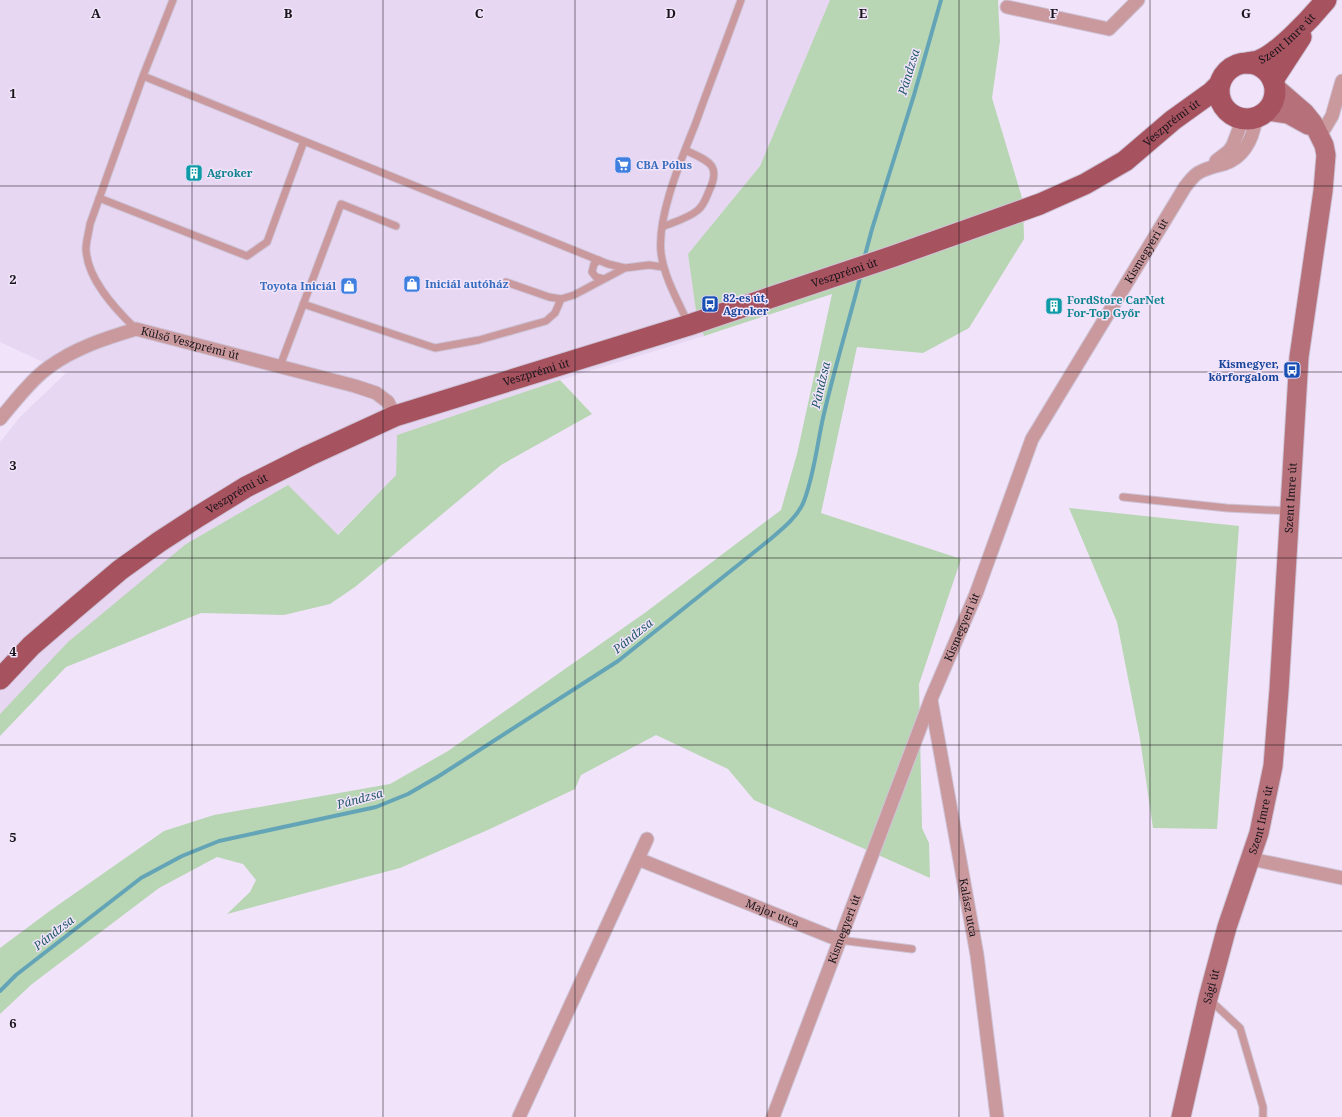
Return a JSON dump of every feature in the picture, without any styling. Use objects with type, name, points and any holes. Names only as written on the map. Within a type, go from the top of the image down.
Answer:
[{"type":"main road","name":"Szent Imre út","points":[[1248,63],[1258,61],[1278,48],[1323,3]]},
{"type":"main road","name":"Szent Imre út","points":[[1251,860],[1273,766],[1299,356],[1325,169],[1324,145],[1313,123],[1305,113],[1274,83],[1323,3]]},
{"type":"main road","points":[[1247,115],[1272,104],[1275,96],[1274,83],[1265,69],[1258,65],[1241,63],[1230,68],[1223,76],[1219,85],[1221,101],[1225,108],[1247,115],[1288,114],[1312,127],[1320,136]]},
{"type":"main road","name":"Veszprémi út","points":[[0,679],[31,646],[120,570],[165,538],[246,487],[308,456],[395,416],[689,325],[894,256],[1040,204],[1085,184],[1125,160],[1173,120],[1212,92],[1219,85]]},
{"type":"main road","name":"Veszprémi út","points":[[1125,160],[1143,154],[1156,147],[1200,114],[1221,111],[1247,115]]},
{"type":"main road","name":"Sági út","points":[[1181,1117],[1208,998],[1228,927],[1251,860]]},
{"type":"street","points":[[1007,7],[1109,29],[1134,2]]},
{"type":"street","points":[[1320,136],[1332,116],[1342,81]]},
{"type":"street","name":"Kismegyeri út","points":[[772,1117],[931,699],[976,594],[1032,439],[1185,187],[1198,173],[1208,168],[1227,163],[1246,149],[1254,126],[1247,115],[1240,123],[1233,145],[1229,151],[1208,168]]},
{"type":"street","name":"Külső Veszprémi út","points":[[0,418],[27,388],[48,368],[81,348],[106,338],[136,329],[280,366],[376,393],[388,402],[395,416]]},
{"type":"street","name":"Kalász utca","points":[[931,699],[977,955],[997,1117]]},
{"type":"street","points":[[519,1117],[647,839]]},
{"type":"street","name":"Major utca","points":[[638,859],[839,940]]},
{"type":"street","points":[[1251,860],[1342,878]]},
{"type":"lane","points":[[136,329],[106,295],[91,274],[86,249],[90,224],[99,198],[173,0]]},
{"type":"lane","points":[[689,325],[663,267],[661,251],[662,227],[665,210],[685,150],[741,0]]},
{"type":"lane","points":[[144,76],[608,264],[625,268],[649,265],[663,267]]},
{"type":"lane","points":[[99,198],[247,256],[267,242],[304,141]]},
{"type":"lane","points":[[662,227],[698,210],[704,202],[714,182],[714,171],[708,161],[685,150]]},
{"type":"lane","points":[[280,366],[341,204],[396,226]]},
{"type":"lane","points":[[599,260],[594,264],[592,272],[596,278],[604,279]]},
{"type":"lane","points":[[506,282],[549,297],[561,299],[574,296],[625,268]]},
{"type":"lane","points":[[303,304],[435,348],[479,340],[546,321],[555,313],[561,299]]},
{"type":"lane","points":[[1123,497],[1227,508],[1290,511]]},
{"type":"lane","name":"Major utca","points":[[839,940],[912,950]]},
{"type":"lane","points":[[1208,998],[1240,1028],[1263,1107],[1263,1117]]},
{"type":"shaded area","points":[[0,0],[830,0],[760,166],[688,254],[696,311],[704,336],[560,380],[397,435],[396,475],[337,535],[288,485],[186,544],[0,714],[0,442],[20,417],[66,373],[0,342]]},
{"type":"green space","points":[[830,0],[998,0],[1000,41],[992,98],[1023,201],[1024,239],[969,328],[923,353],[857,347],[821,513],[961,559],[919,684],[922,828],[929,843],[930,878],[754,800],[728,769],[656,735],[581,775],[575,789],[490,829],[400,868],[227,914],[250,892],[256,880],[243,864],[217,857],[159,888],[32,984],[0,1014],[0,948],[51,910],[164,831],[214,815],[390,784],[448,751],[646,612],[781,510],[797,454],[832,294],[704,336],[696,311],[688,254],[760,166]]},
{"type":"green space","points":[[560,380],[592,414],[501,465],[355,587],[330,604],[284,615],[201,613],[66,667],[0,736],[0,714],[68,642],[186,544],[288,485],[338,535],[396,475],[397,435]]},
{"type":"green space","points":[[1069,508],[1239,526],[1217,829],[1153,828],[1140,739],[1117,622]]},
{"type":"waterway","name":"Pándzsa","points":[[864,259],[941,0]]},
{"type":"waterway","name":"Pándzsa","points":[[0,991],[16,975],[141,878],[182,856],[219,841],[376,807],[408,794],[439,776],[618,661],[784,528],[798,512],[804,501],[813,470],[827,400],[861,274]]},
{"type":"place","name":"CBA Pólus","points":[[623,165]]},
{"type":"place","name":"Agroker","points":[[194,173]]},
{"type":"place","name":"Iniciál autóház","points":[[412,284]]},
{"type":"place","name":"Toyota Iniciál","points":[[349,286]]},
{"type":"place","name":"82-es út, Agroker","points":[[710,304]]},
{"type":"place","name":"FordStore CarNet For-Top Győr","points":[[1054,306]]},
{"type":"place","name":"Kismegyer, körforgalom","points":[[1292,370]]}]
